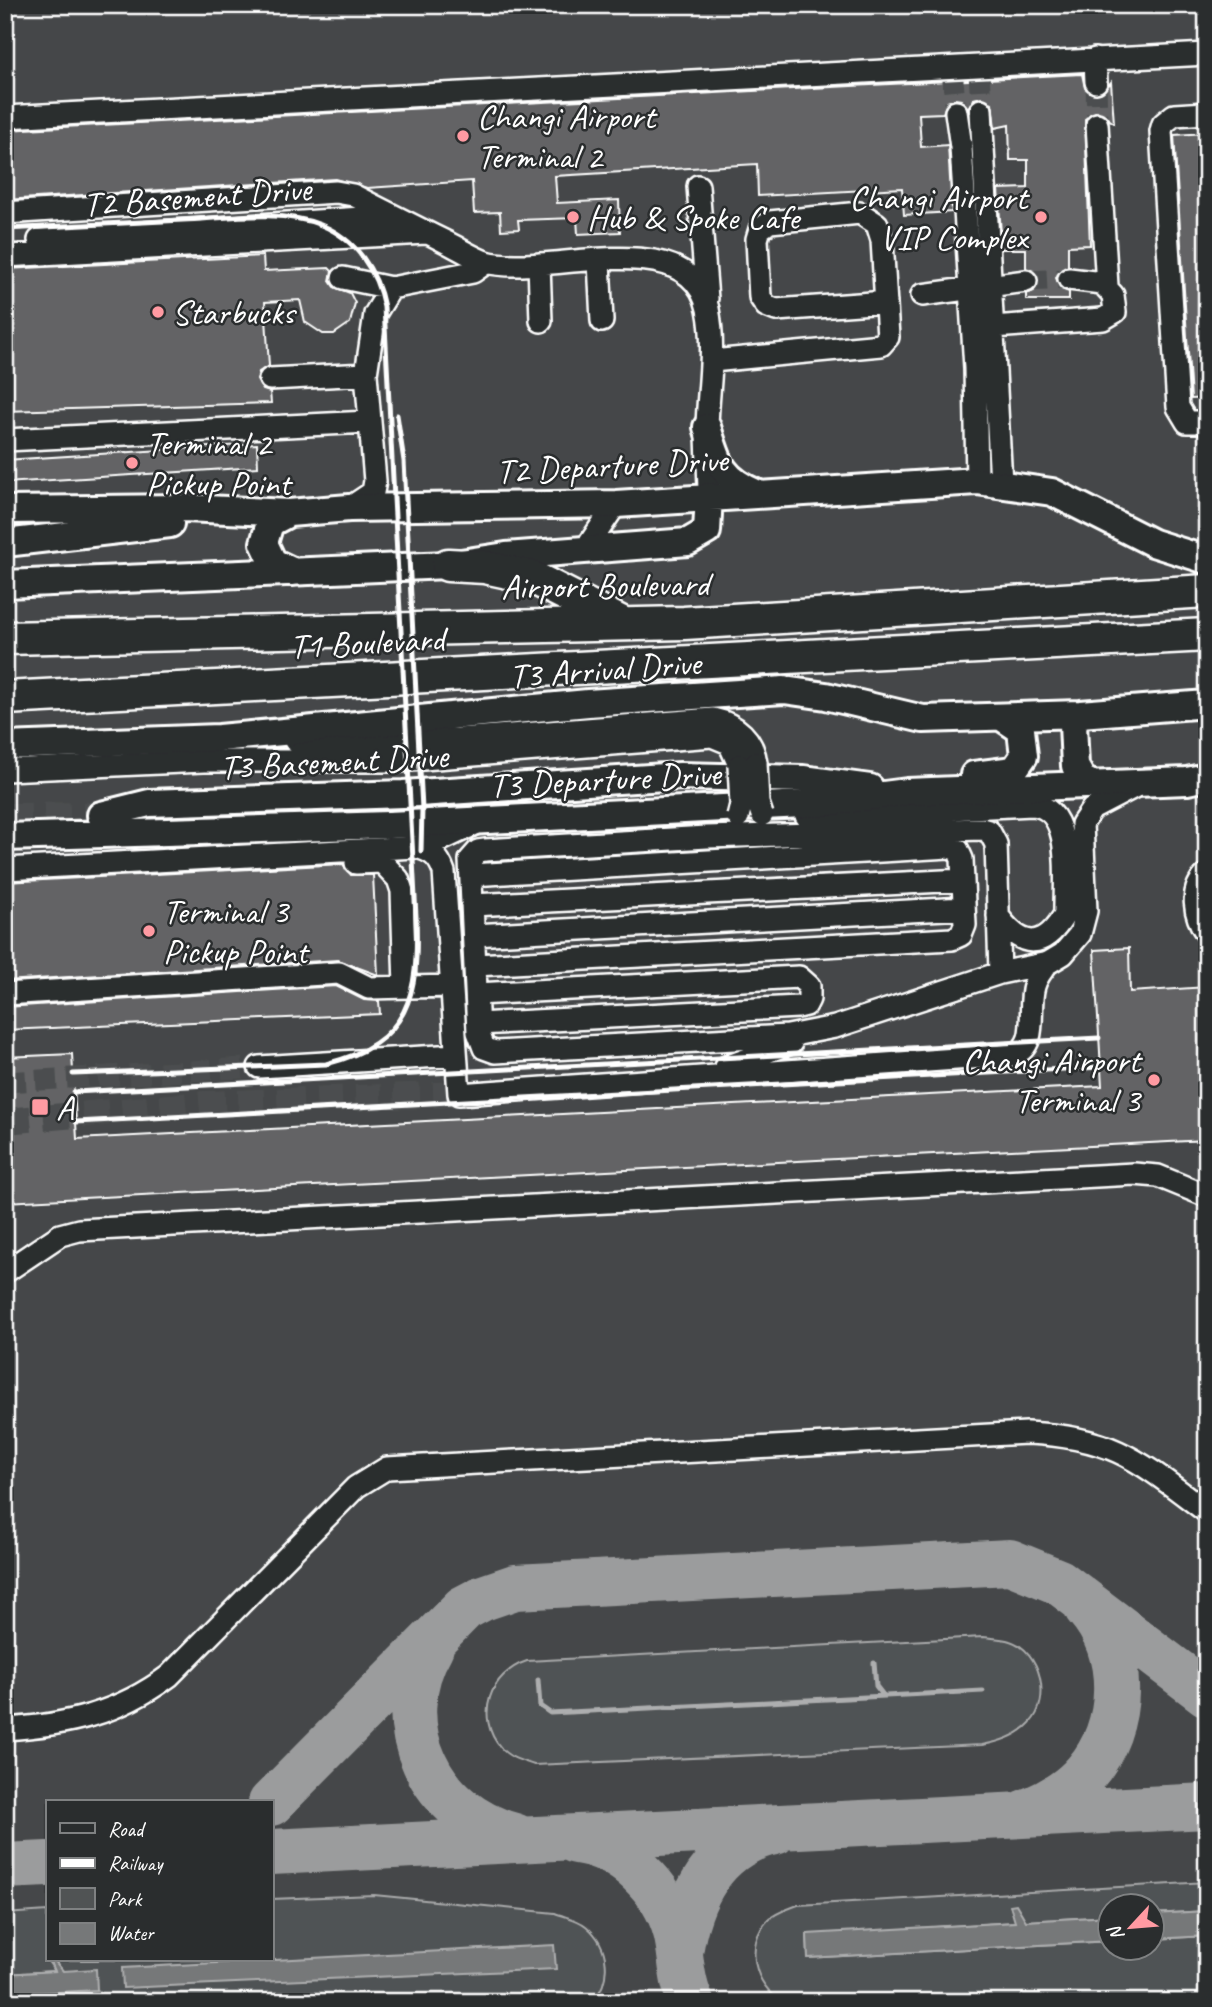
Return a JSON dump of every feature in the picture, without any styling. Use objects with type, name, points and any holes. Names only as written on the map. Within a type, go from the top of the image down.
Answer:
[{"type":"highway","points":[[448,565],[485,567],[532,577],[666,643],[733,659],[1204,636]]},
{"type":"highway","name":"Airport Boulevard","points":[[5,638],[684,623],[1207,591]]},
{"type":"highway","name":"T1 Boulevard","points":[[5,698],[733,659]]},
{"type":"main road","points":[[707,427],[718,460],[734,483],[756,493]]},
{"type":"main road","name":"T2 Departure Drive","points":[[10,510],[289,513],[349,508],[615,504],[756,493],[989,482],[1052,492],[1153,543],[1207,560]]},
{"type":"main road","name":"Airport Boulevard","points":[[5,584],[448,565],[506,556],[695,540],[709,525],[709,496]]},
{"type":"main road","points":[[5,543],[185,523],[242,511]]},
{"type":"main road","points":[[289,513],[270,523],[264,543],[272,562],[295,572]]},
{"type":"main road","name":"T3 Arrival Drive","points":[[5,746],[219,738],[588,703],[784,690],[826,696],[923,719],[1080,714],[1207,704]]},
{"type":"main road","points":[[1080,714],[1073,724],[1075,766],[1082,779],[1093,785]]},
{"type":"main road","points":[[913,792],[967,776],[1014,770],[1024,756],[1024,738],[1016,724],[1003,718]]},
{"type":"main road","name":"T3 Basement Drive","points":[[101,815],[149,803],[403,794],[680,776],[803,779],[913,792]]},
{"type":"main road","name":"T3 Departure Drive","points":[[5,837],[766,810],[913,792],[1093,785],[1207,777]]},
{"type":"lane","points":[[5,117],[1207,54]]},
{"type":"lane","points":[[1095,59],[1096,82]]},
{"type":"lane","points":[[981,110],[985,173],[981,289],[989,482]]},
{"type":"lane","points":[[956,112],[962,174],[981,289],[993,327],[985,367]]},
{"type":"lane","points":[[1207,113],[1174,115],[1163,124],[1161,131],[1178,407],[1187,422],[1207,422]]},
{"type":"lane","points":[[993,327],[1106,318],[1116,309],[1107,286],[1097,124]]},
{"type":"lane","points":[[961,147],[983,145]]},
{"type":"lane","points":[[962,174],[985,173]]},
{"type":"lane","points":[[698,186],[712,361],[707,427],[709,496]]},
{"type":"lane","points":[[5,213],[336,192],[353,195],[487,262],[539,264],[639,258],[670,265],[684,271],[698,286],[708,308]]},
{"type":"lane","points":[[712,361],[881,345],[888,337],[886,302],[882,240],[877,224],[860,213],[770,222],[760,229],[757,239],[761,297],[766,306],[776,310],[886,302]]},
{"type":"lane","name":"T2 Basement Drive","points":[[5,242],[393,216]]},
{"type":"lane","points":[[670,265],[683,257],[697,240],[701,218]]},
{"type":"lane","points":[[5,256],[428,233]]},
{"type":"lane","points":[[599,261],[602,321]]},
{"type":"lane","points":[[343,278],[391,288],[473,272],[487,262]]},
{"type":"lane","points":[[539,264],[541,321]]},
{"type":"lane","points":[[1069,279],[1097,281],[1107,286]]},
{"type":"lane","points":[[922,295],[1026,281]]},
{"type":"lane","points":[[349,508],[373,492],[375,481],[366,373],[376,314],[391,288]]},
{"type":"lane","points":[[270,379],[366,373]]},
{"type":"lane","points":[[5,440],[369,422]]},
{"type":"lane","points":[[584,550],[615,504]]},
{"type":"lane","points":[[219,738],[363,742],[445,739],[713,719],[732,725],[746,737],[747,764],[738,817],[730,828],[708,837]]},
{"type":"lane","points":[[5,770],[204,761],[398,761],[712,736],[729,743],[747,764],[758,803],[766,810],[777,828],[802,833]]},
{"type":"lane","points":[[701,1076],[835,1027],[1000,973],[1048,962],[1063,954],[1080,934],[1086,911],[1081,835],[1086,816],[1102,802],[1143,782]]},
{"type":"lane","points":[[766,810],[817,816],[1032,805],[1048,808],[1055,815],[1062,832],[1065,914],[1049,935],[1039,941],[1028,942],[1018,938],[998,916]]},
{"type":"lane","points":[[5,869],[416,847],[437,842],[466,826],[487,820]]},
{"type":"lane","points":[[835,1027],[788,1036],[495,1052],[484,1048],[478,1024],[470,860],[478,851],[708,837],[989,831],[996,844],[1000,973]]},
{"type":"lane","points":[[416,847],[435,855],[444,872],[458,1094],[1013,1055],[1023,1051],[1029,1044],[1033,989],[1038,975],[1048,962]]},
{"type":"lane","points":[[471,875],[949,848],[958,850],[963,880],[965,925],[961,935],[952,939],[475,965]]},
{"type":"lane","points":[[5,881],[382,862],[398,878],[402,891],[405,987]]},
{"type":"lane","points":[[1207,874],[1195,895],[1196,912],[1207,934]]},
{"type":"lane","points":[[472,905],[963,880]]},
{"type":"lane","points":[[474,934],[964,908]]},
{"type":"lane","points":[[5,995],[339,973],[369,988],[451,986]]},
{"type":"lane","points":[[477,995],[799,977],[809,986],[806,1005],[798,1007],[478,1024]]},
{"type":"lane","points":[[259,1067],[456,1055]]},
{"type":"lane","points":[[5,1272],[60,1235],[79,1230],[120,1227],[465,1206],[603,1202],[1135,1174],[1158,1176],[1207,1196]]},
{"type":"lane","points":[[5,1729],[82,1720],[129,1703],[152,1689],[169,1676],[356,1487],[377,1471],[387,1468],[1027,1433],[1083,1438],[1126,1454],[1207,1512]]},
{"type":"shaded area","points":[[5,5],[1207,5],[1207,2002],[5,2002]]},
{"type":"green space","points":[[983,1637],[1007,1640],[1021,1646],[1036,1665],[1042,1690],[1037,1713],[1025,1728],[1007,1738],[982,1745],[534,1765],[516,1759],[504,1751],[493,1736],[488,1723],[490,1697],[495,1686],[514,1667],[527,1661]]},
{"type":"green space","points":[[1207,1882],[1207,1911],[1166,1913],[1166,1892],[1096,1892],[1096,1917],[1026,1921],[1010,1905],[1016,1922],[807,1935],[808,1958],[1096,1942],[1096,1962],[1166,1962],[1166,1938],[1207,1936],[1207,2002],[1004,2002],[1003,1998],[924,2002],[783,2002],[773,1995],[759,1976],[756,1941],[768,1920],[798,1905]]},
{"type":"green space","points":[[374,1895],[555,1913],[575,1920],[594,1934],[600,1943],[606,1963],[603,1983],[593,2002],[5,2002],[5,1995],[97,1990],[63,1971],[56,1962],[273,1962],[273,1899]]},
{"type":"green space","points":[[46,1911],[46,1962],[55,1971],[5,1974],[5,1914]]},
{"type":"water","points":[[1016,1904],[1026,1921],[1096,1917],[1096,1942],[808,1958],[807,1934],[1015,1922],[1010,1905]]},
{"type":"water","points":[[1207,1911],[1207,1936],[1166,1938],[1166,1913]]},
{"type":"water","points":[[554,1945],[556,1969],[123,1988],[122,1968]]},
{"type":"water","points":[[51,1962],[56,1962],[63,1971],[96,1969],[97,1990],[5,1995],[5,1974],[55,1971]]},
{"type":"building","name":"Changi Airport Terminal 2","points":[[1082,74],[1085,88],[1091,94],[1102,93],[1111,82],[1114,123],[1097,111],[1085,119],[1090,245],[1068,246],[1068,266],[1059,271],[1056,278],[1061,289],[1069,292],[1069,300],[1026,300],[1026,294],[1034,291],[1039,280],[1036,272],[1026,268],[1026,249],[1002,249],[998,189],[1028,188],[1028,160],[1010,160],[1009,125],[995,128],[992,103],[981,97],[973,99],[968,108],[961,100],[955,99],[947,102],[943,113],[919,114],[921,147],[948,145],[952,212],[904,215],[902,188],[758,196],[757,164],[555,176],[557,203],[619,200],[620,232],[578,234],[577,218],[518,220],[519,229],[501,230],[500,212],[474,213],[472,181],[367,188],[335,179],[5,200],[5,130]]},
{"type":"building","points":[[1207,133],[1207,398],[1191,399],[1174,135]]},
{"type":"building","points":[[263,256],[264,271],[329,268],[332,271],[330,281],[334,287],[350,293],[355,303],[350,323],[334,334],[323,334],[305,322],[300,300],[265,302],[269,366],[259,372],[257,380],[263,390],[270,392],[271,403],[5,411],[5,269]]},
{"type":"building","name":"Terminal 2 Pickup Point","points":[[257,444],[258,467],[5,483],[5,460]]},
{"type":"building","points":[[343,864],[351,875],[373,875],[378,975],[338,960],[5,981],[5,882]]},
{"type":"building","name":"Changi Airport Terminal 3","points":[[1129,948],[1130,992],[1207,987],[1207,1140],[5,1202],[5,1057],[72,1054],[77,1139],[1102,1086],[1094,950]]},
{"type":"building","points":[[336,986],[364,1000],[379,1001],[380,1014],[5,1030],[5,1007]]},
{"type":"waterway","points":[[874,1663],[876,1686],[883,1695]]},
{"type":"waterway","points":[[538,1680],[540,1706],[550,1713],[983,1691]]},
{"type":"taxiway","points":[[273,1801],[464,1608],[515,1587],[1010,1562],[1059,1582],[1207,1694]]},
{"type":"taxiway","points":[[1023,1813],[1058,1796],[1080,1779],[1099,1754],[1108,1734],[1114,1712],[1115,1668],[1100,1626],[1087,1608]]},
{"type":"taxiway","points":[[431,1647],[418,1676],[413,1706],[416,1735],[425,1763],[440,1788],[460,1809],[485,1825],[515,1836]]},
{"type":"taxiway","points":[[273,1852],[1207,1806]]},
{"type":"taxiway","points":[[680,1953],[690,1913],[708,1876],[720,1861],[736,1848],[754,1838],[775,1832]]},
{"type":"taxiway","points":[[576,1841],[610,1851],[625,1861],[639,1872],[662,1900],[676,1932],[685,1985],[691,2002]]},
{"type":"taxiway","points":[[5,1866],[46,1864]]},
{"type":"tunnel","points":[[979,69],[981,110]]},
{"type":"tunnel","points":[[952,70],[956,112]]},
{"type":"tunnel","points":[[1096,82],[1097,124]]},
{"type":"tunnel","points":[[1026,281],[1069,279]]},
{"type":"tunnel","points":[[5,816],[101,815]]},
{"type":"tunnel","points":[[5,1082],[259,1067]]},
{"type":"tunnel","points":[[5,1121],[204,1104],[459,1094]]},
{"type":"railway","points":[[5,229],[253,216],[305,220],[333,231],[354,248],[370,269],[384,307],[416,917],[415,970],[404,1012],[392,1029],[376,1043],[354,1055],[326,1064],[73,1074]]},
{"type":"railway","points":[[397,415],[404,461],[422,809],[421,851]]},
{"type":"railway","points":[[74,1092],[1099,1038]]},
{"type":"railway","points":[[76,1122],[1101,1067]]},
{"type":"place","name":"Changi Airport Terminal 2","points":[[463,136]]},
{"type":"place","name":"Hub & Spoke Cafe","points":[[573,217]]},
{"type":"place","name":"Changi Airport VIP Complex","points":[[1041,217]]},
{"type":"place","name":"Starbucks","points":[[158,312]]},
{"type":"place","name":"Terminal 2 Pickup Point","points":[[132,463]]},
{"type":"place","name":"Terminal 3 Pickup Point","points":[[149,931]]},
{"type":"place","name":"Changi Airport Terminal 3","points":[[1154,1080]]},
{"type":"place","name":"A","points":[[40,1107]]}]
